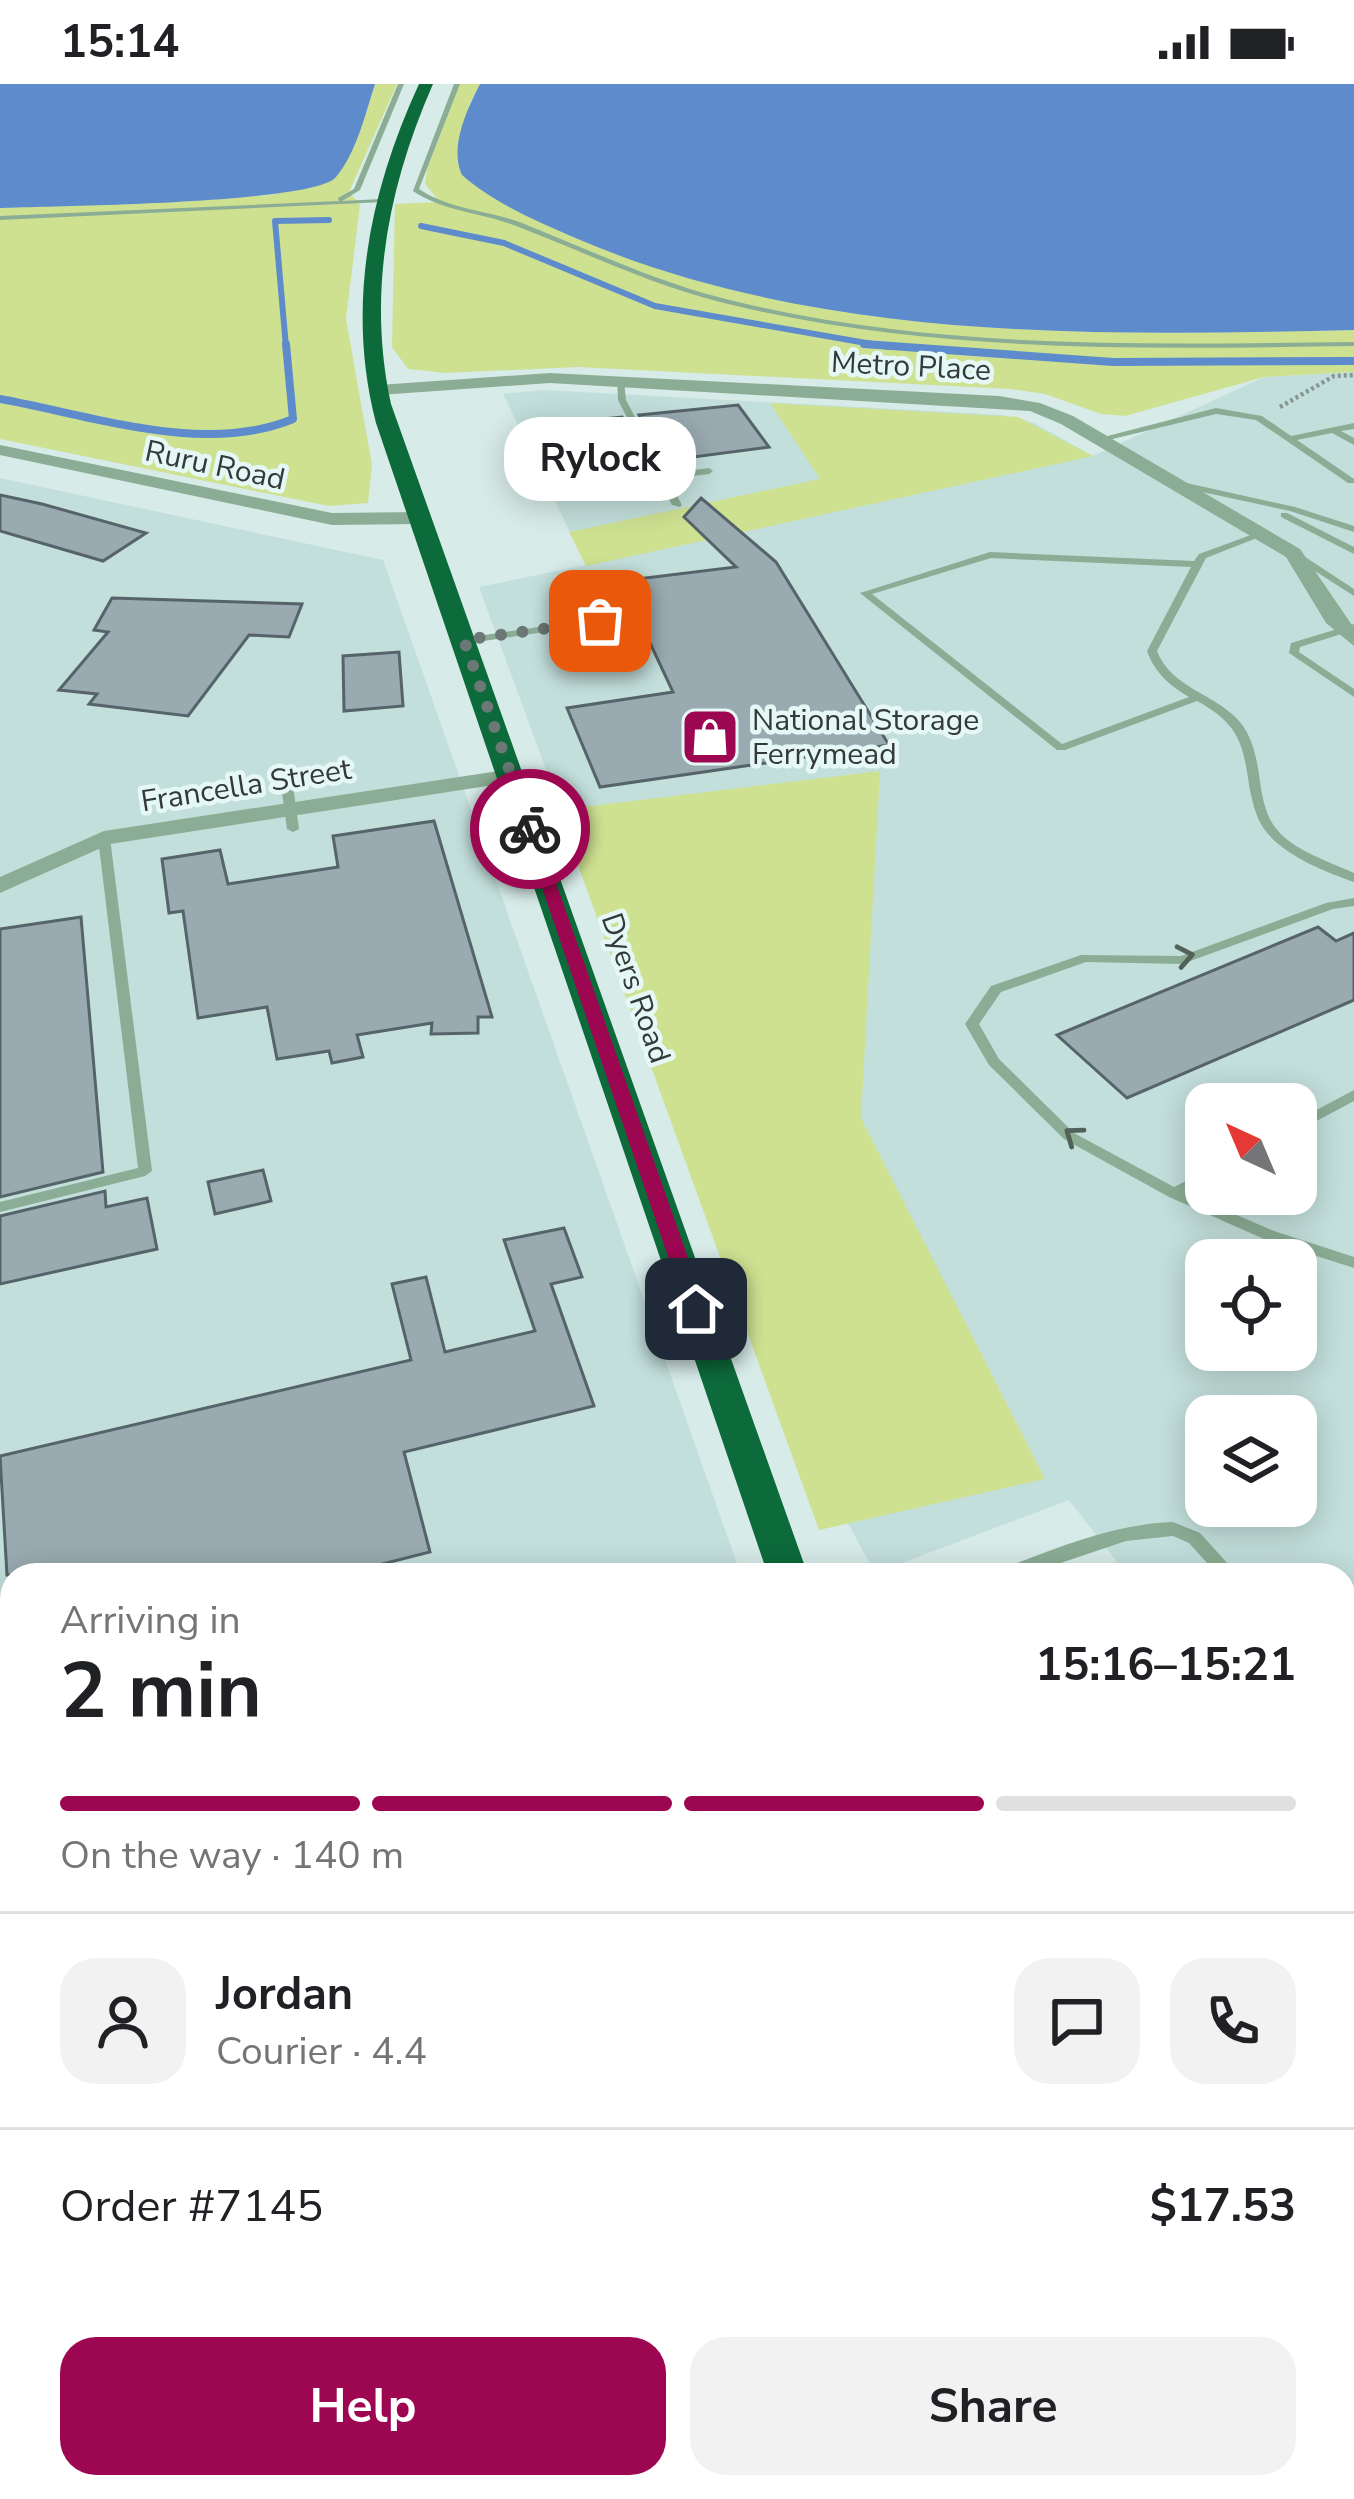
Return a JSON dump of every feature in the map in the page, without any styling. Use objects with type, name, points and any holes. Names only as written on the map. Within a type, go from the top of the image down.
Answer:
[{"type":"highway","name":"Dyers Road","points":[[426,84],[394,154],[382,201],[373,297],[379,390],[419,518],[784,1563]]},
{"type":"street","name":"Metro Place","points":[[379,390],[518,379],[620,381],[999,401],[1049,412],[1173,482],[1270,520],[1350,633]]},
{"type":"street","name":"Ruru Road","points":[[0,450],[332,519],[419,518]]},
{"type":"street","name":"Francella Street","points":[[0,886],[104,838],[512,776]]},
{"type":"lane","points":[[309,205],[357,190],[401,84]]},
{"type":"lane","points":[[457,84],[415,190],[430,202],[513,222],[590,257],[724,301],[885,328],[1012,339],[1354,344]]},
{"type":"lane","points":[[0,218],[382,201]]},
{"type":"lane","points":[[620,381],[622,400],[676,505]]},
{"type":"lane","points":[[1100,439],[1216,411],[1259,418],[1351,481]]},
{"type":"lane","points":[[1291,439],[1354,425]]},
{"type":"lane","points":[[1333,430],[1354,442]]},
{"type":"lane","points":[[662,477],[709,471]]},
{"type":"lane","points":[[1173,482],[1354,551]]},
{"type":"lane","points":[[1354,530],[1317,513],[1270,520],[1216,549],[1194,565],[1151,650],[1154,663],[1171,680],[1233,720],[1245,740],[1263,820],[1283,841],[1354,878]]},
{"type":"lane","points":[[1293,553],[1351,586]]},
{"type":"lane","points":[[1194,565],[990,555],[865,593],[1061,748],[1198,697]]},
{"type":"lane","points":[[464,640],[600,621]]},
{"type":"lane","points":[[1350,633],[1294,645],[1294,653],[1354,694]]},
{"type":"lane","points":[[0,1207],[145,1172],[104,838]]},
{"type":"lane","points":[[1354,902],[1330,906],[1182,960],[1085,958],[996,988],[972,1024],[994,1062],[1070,1136],[1174,1193],[1269,1235],[1354,1263]]},
{"type":"lane","points":[[1317,1115],[1354,1095]]},
{"type":"lane","points":[[1174,1193],[1185,1187]]},
{"type":"lane","points":[[1041,1563],[1116,1538],[1169,1528],[1187,1533],[1217,1563]]},
{"type":"path","points":[[1259,418],[1334,376],[1354,375]]},
{"type":"shaded area","points":[[1354,372],[1354,1563],[1118,1563],[1069,1500],[902,1563],[870,1563],[814,1461],[479,587],[586,565],[503,394],[544,390],[1003,415],[1034,423],[1093,456],[1264,377]]},
{"type":"shaded area","points":[[0,478],[383,560],[737,1563],[0,1563]]},
{"type":"green space","points":[[375,84],[397,84],[349,192],[360,205],[346,319],[372,465],[368,503],[329,506],[0,439],[0,208],[273,195],[366,113]]},
{"type":"green space","points":[[460,84],[480,84],[469,105],[470,182],[549,226],[690,278],[782,301],[972,326],[1164,333],[1354,330],[1354,372],[1264,377],[1125,416],[1010,389],[578,367],[445,373],[408,369],[392,347],[395,204],[440,202],[425,184],[427,169]]},
{"type":"green space","points":[[770,403],[1018,417],[1093,456],[586,566],[569,532],[820,479]]},
{"type":"green space","points":[[880,771],[861,1118],[1045,1479],[819,1530],[558,810]]},
{"type":"water","points":[[0,84],[375,84],[349,157],[336,177],[317,186],[233,198],[0,208]]},
{"type":"water","points":[[480,84],[1354,84],[1354,330],[1156,333],[957,325],[761,297],[666,271],[529,217],[462,175],[459,141]]},
{"type":"building","points":[[738,405],[769,447],[663,461],[639,415]]},
{"type":"building","points":[[622,417],[646,463],[589,472],[574,439],[592,437],[583,421]]},
{"type":"building","points":[[0,495],[146,533],[103,561],[0,531]]},
{"type":"building","points":[[701,498],[776,562],[889,745],[600,787],[567,708],[673,692],[621,581],[736,567],[684,517]]},
{"type":"building","points":[[112,598],[302,604],[289,637],[249,635],[188,716],[89,704],[97,694],[59,690],[108,632],[94,630]]},
{"type":"building","points":[[399,652],[403,706],[344,711],[343,656]]},
{"type":"building","points":[[434,821],[492,1017],[478,1017],[478,1033],[431,1034],[432,1023],[357,1035],[363,1057],[332,1063],[329,1051],[277,1059],[267,1007],[198,1018],[183,911],[169,913],[162,859],[220,850],[228,884],[338,867],[333,836]]},
{"type":"building","points":[[81,917],[103,1172],[0,1197],[0,929]]},
{"type":"building","points":[[1318,927],[1336,941],[1354,933],[1354,1000],[1127,1098],[1057,1035]]},
{"type":"building","points":[[263,1170],[271,1201],[215,1214],[208,1182]]},
{"type":"building","points":[[105,1191],[106,1207],[147,1198],[157,1249],[0,1284],[0,1216]]},
{"type":"building","points":[[564,1228],[582,1277],[551,1284],[594,1406],[404,1452],[430,1552],[386,1563],[6,1563],[0,1456],[411,1360],[392,1284],[426,1277],[445,1352],[535,1331],[504,1240]]},
{"type":"waterway","points":[[286,347],[275,221],[329,220]]},
{"type":"waterway","points":[[421,226],[504,243],[655,306],[877,345]]},
{"type":"waterway","points":[[0,399],[147,429],[222,434],[259,429],[293,419],[286,344]]},
{"type":"waterway","points":[[864,344],[877,345]]},
{"type":"waterway","points":[[877,345],[1113,362],[1354,361]]},
{"type":"waterway","points":[[877,345],[889,347]]},
{"type":"way so far","points":[[530,829],[464,640],[600,621]]},
{"type":"place","name":"Rylock","points":[[600,621]]},
{"type":"place","name":"National Storage Ferrymead","points":[[710,737]]},
{"type":"route","points":[[530,829],[696,1309]]}]
